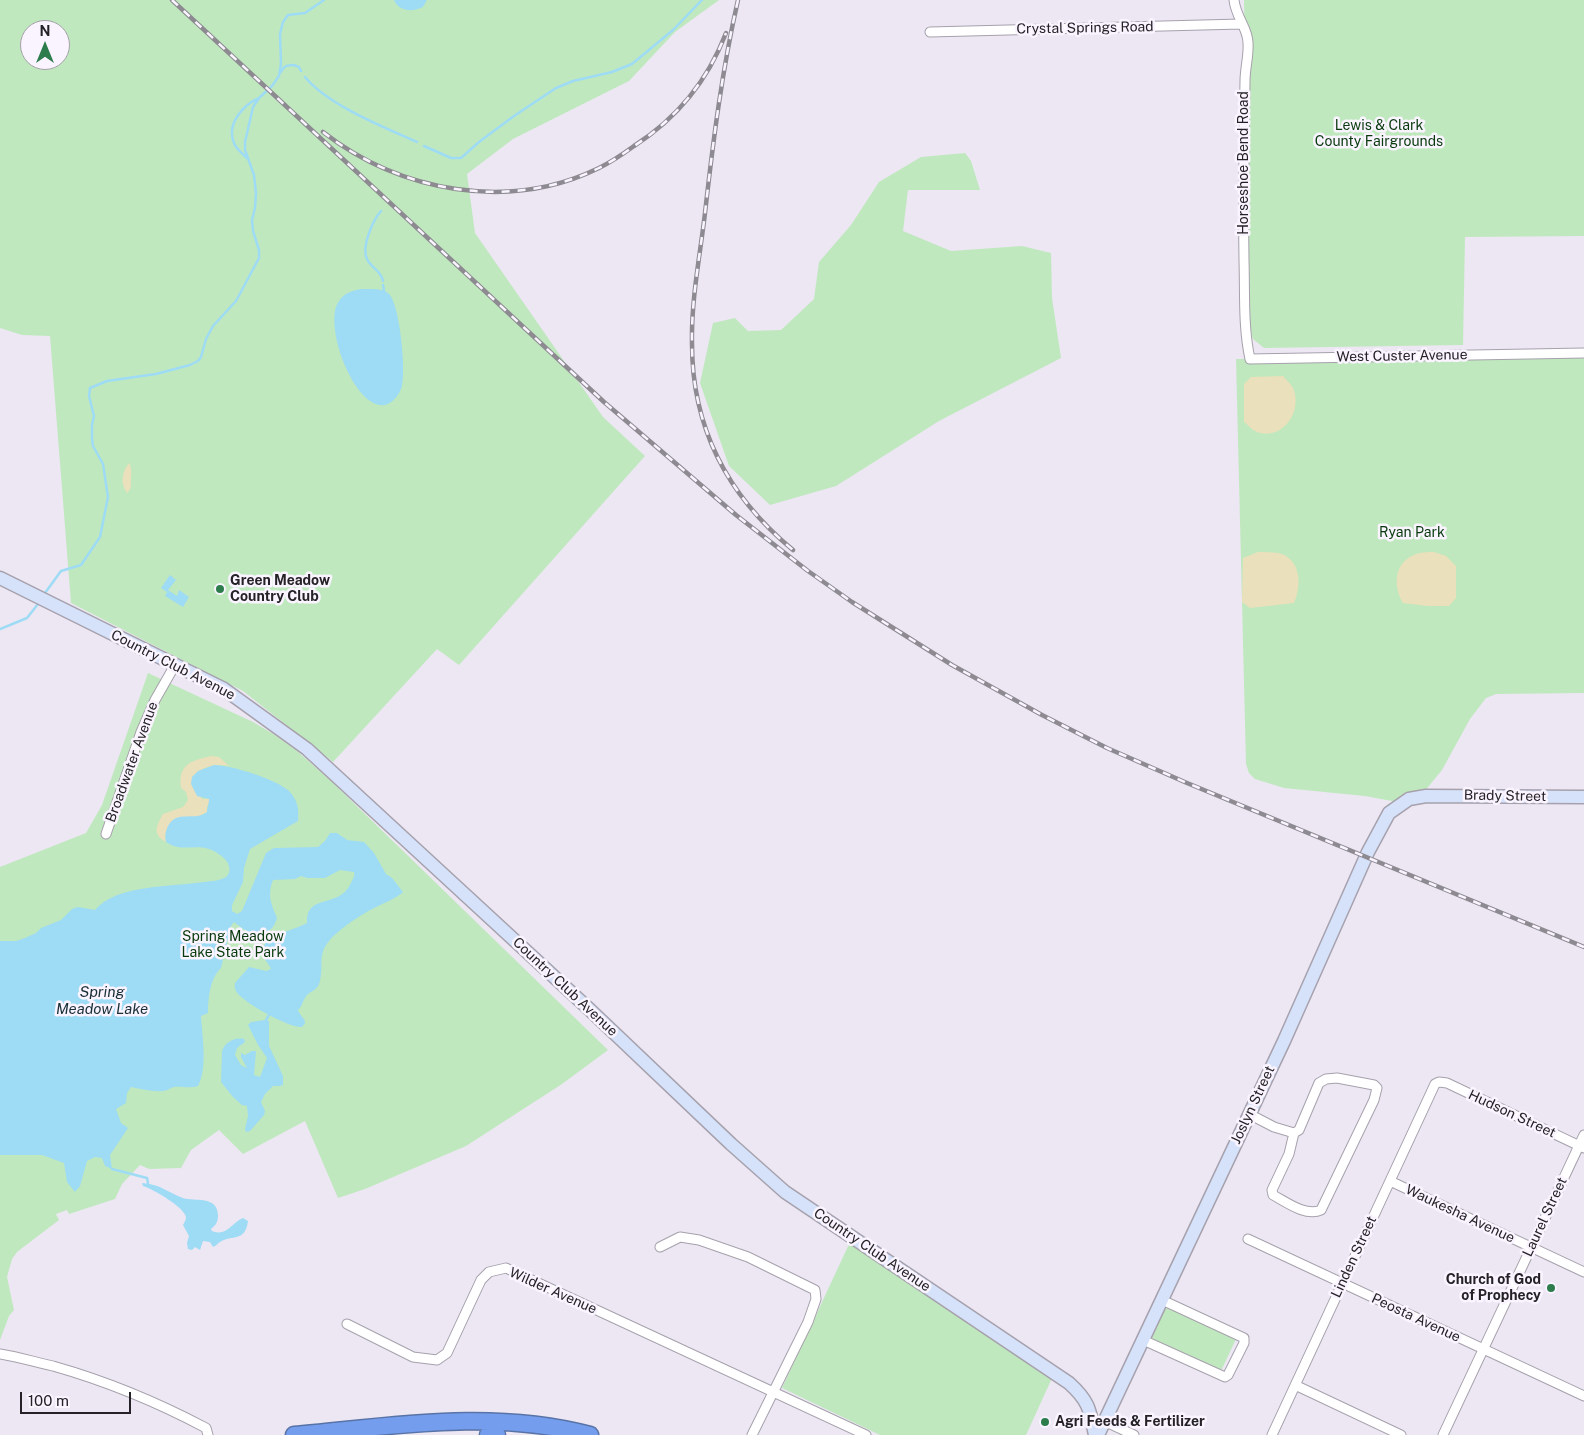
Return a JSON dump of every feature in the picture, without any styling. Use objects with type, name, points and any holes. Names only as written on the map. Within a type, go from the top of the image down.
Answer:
[{"type":"highway","points":[[294,1435],[418,1429],[468,1420],[549,1426],[590,1435]]},
{"type":"highway","points":[[488,1435],[497,1435]]},
{"type":"street","name":"Horseshoe Bend Road","points":[[1234,0],[1235,10],[1246,31],[1248,42],[1245,87],[1245,329]]},
{"type":"street","name":"Crystal Springs Road","points":[[930,32],[1241,24]]},
{"type":"street","name":"West Custer Avenue","points":[[1245,329],[1250,359],[1584,353]]},
{"type":"street","name":"Country Club Avenue","points":[[0,578],[224,688],[308,748],[589,1009],[731,1144],[785,1192],[1069,1383],[1081,1395],[1090,1409],[1096,1435]]},
{"type":"street","name":"Broadwater Avenue","points":[[106,834],[141,732],[155,700],[175,665]]},
{"type":"street","name":"Joslyn Street","points":[[1096,1435],[1162,1300],[1312,980],[1366,856],[1389,813],[1410,799],[1426,796]]},
{"type":"street","name":"Brady Street","points":[[1426,796],[1584,797]]},
{"type":"street","points":[[1249,1114],[1274,1127],[1294,1133],[1299,1130],[1319,1083],[1326,1079],[1337,1078],[1374,1085],[1377,1088],[1374,1100],[1321,1210],[1315,1213],[1273,1195],[1272,1190],[1289,1154],[1294,1133]]},
{"type":"street","name":"Hudson Street","points":[[1439,1082],[1447,1083],[1581,1146]]},
{"type":"street","name":"Linden Street","points":[[1272,1435],[1433,1088],[1439,1082]]},
{"type":"street","name":"Laurel Street","points":[[1443,1435],[1530,1247],[1581,1146],[1584,1135]]},
{"type":"street","name":"Waukesha Avenue","points":[[1390,1181],[1584,1272]]},
{"type":"street","points":[[660,1247],[680,1237],[699,1240],[741,1255],[815,1290],[816,1299],[808,1322],[752,1435]]},
{"type":"street","name":"Peosta Avenue","points":[[1248,1239],[1482,1350],[1584,1396]]},
{"type":"street","name":"Wilder Avenue","points":[[347,1324],[413,1357],[437,1360],[447,1353],[481,1280],[489,1272],[506,1268],[866,1435]]},
{"type":"street","points":[[1143,1340],[1224,1378],[1228,1375],[1244,1343],[1244,1338],[1162,1300]]},
{"type":"street","points":[[0,1354],[38,1362],[115,1385],[206,1428],[208,1435]]},
{"type":"street","points":[[1295,1384],[1401,1435]]},
{"type":"street","points":[[1104,1421],[1134,1435]]},
{"type":"green space","name":"Green Meadow Country Club","points":[[0,0],[719,0],[675,32],[629,81],[513,139],[467,174],[475,233],[603,417],[645,456],[459,665],[437,649],[333,762],[243,691],[71,603],[50,336],[22,335],[0,328]]},
{"type":"green space","name":"Lewis & Clark County Fairgrounds","points":[[1244,0],[1584,0],[1584,236],[1465,237],[1463,345],[1264,348],[1253,339],[1249,324]]},
{"type":"green space","points":[[965,153],[971,161],[980,190],[908,190],[903,231],[951,251],[1022,246],[1051,253],[1052,298],[1061,358],[939,421],[836,486],[770,505],[729,466],[700,383],[713,323],[735,318],[748,331],[781,330],[814,299],[819,262],[851,225],[879,182],[921,157]]},
{"type":"green space","name":"Ryan Park","points":[[1584,358],[1584,693],[1496,694],[1486,698],[1470,719],[1442,770],[1424,792],[1397,802],[1365,796],[1284,788],[1255,779],[1249,773],[1246,764],[1236,359]]},
{"type":"green space","name":"Spring Meadow Lake State Park","points":[[148,673],[253,722],[296,750],[331,781],[608,1050],[562,1084],[466,1146],[365,1189],[338,1198],[305,1121],[243,1154],[219,1130],[191,1150],[181,1168],[149,1169],[140,1165],[122,1184],[115,1199],[69,1214],[67,1210],[56,1214],[59,1220],[17,1252],[12,1259],[7,1277],[14,1310],[9,1316],[0,1340],[0,867],[86,833],[102,805]]},
{"type":"green space","points":[[850,1242],[1053,1376],[1026,1435],[880,1435],[782,1388]]},
{"type":"green space","points":[[1168,1308],[1236,1339],[1222,1369],[1220,1370],[1153,1339],[1151,1334],[1164,1309]]},
{"type":"sand","points":[[1283,376],[1293,388],[1295,406],[1293,414],[1289,422],[1275,432],[1266,434],[1257,432],[1244,422],[1244,384],[1251,377]]},
{"type":"sand","points":[[129,463],[131,488],[127,493],[123,485],[123,478]]},
{"type":"sand","points":[[1258,552],[1278,553],[1291,560],[1298,573],[1299,581],[1294,603],[1250,608],[1242,602],[1243,558]]},
{"type":"sand","points":[[1434,552],[1446,556],[1456,566],[1456,598],[1449,606],[1403,603],[1397,582],[1397,576],[1402,563],[1416,554]]},
{"type":"sand","points":[[211,756],[219,757],[229,766],[209,767],[192,777],[202,799],[209,799],[207,812],[165,836],[166,842],[157,833],[157,826],[163,814],[183,807],[188,800],[186,792],[181,788],[184,769],[192,762]]},
{"type":"water","points":[[394,0],[427,0],[423,7],[407,10],[399,7]]},
{"type":"water","points":[[362,289],[379,290],[388,293],[396,309],[399,322],[403,366],[402,386],[396,398],[385,405],[373,403],[362,394],[352,380],[338,345],[335,312],[339,301],[349,292]]},
{"type":"water","points":[[170,575],[176,580],[168,590],[177,596],[179,590],[189,597],[183,607],[165,596],[167,592],[161,588]]},
{"type":"water","name":"Spring Meadow Lake","points":[[214,765],[243,770],[284,787],[295,799],[298,809],[298,821],[250,849],[244,868],[243,882],[232,905],[232,911],[237,914],[242,911],[266,853],[274,848],[318,847],[330,833],[337,833],[347,840],[364,842],[374,853],[386,874],[392,878],[403,892],[394,899],[358,917],[339,931],[325,946],[319,984],[316,989],[306,996],[298,1010],[305,1021],[302,1027],[277,1019],[256,1007],[240,996],[235,990],[235,983],[249,967],[266,971],[271,969],[263,956],[263,946],[280,934],[307,923],[308,912],[313,907],[341,895],[347,890],[354,872],[340,870],[325,878],[301,876],[295,879],[273,880],[270,899],[277,918],[272,928],[267,932],[257,935],[243,929],[234,922],[231,926],[221,968],[214,977],[210,989],[208,1013],[201,1016],[204,1061],[198,1086],[174,1087],[166,1091],[131,1087],[127,1093],[126,1103],[116,1109],[121,1123],[128,1128],[110,1155],[112,1169],[105,1166],[102,1158],[95,1157],[87,1161],[80,1186],[75,1192],[67,1182],[64,1163],[42,1155],[0,1155],[0,941],[16,941],[25,938],[36,933],[41,928],[61,920],[72,909],[78,907],[95,910],[117,895],[131,891],[215,881],[226,877],[229,865],[223,857],[213,850],[199,847],[173,846],[166,842],[166,830],[176,818],[197,816],[207,812],[209,799],[197,796],[191,784],[192,777],[198,771]]},
{"type":"water","points":[[269,1021],[269,1046],[283,1076],[283,1085],[273,1086],[265,1094],[261,1102],[265,1111],[264,1115],[250,1131],[246,1132],[247,1106],[242,1105],[233,1097],[221,1082],[222,1051],[225,1045],[231,1041],[244,1039],[245,1042],[237,1048],[235,1055],[241,1065],[247,1068],[241,1053],[245,1055],[256,1051],[254,1075],[260,1077],[267,1058],[248,1025],[251,1022]]},
{"type":"water","points":[[142,1183],[159,1187],[183,1198],[205,1200],[214,1204],[218,1217],[211,1229],[212,1231],[225,1231],[243,1218],[248,1221],[246,1228],[241,1235],[219,1242],[213,1247],[210,1242],[203,1241],[200,1250],[195,1247],[192,1250],[188,1249],[189,1236],[183,1225],[186,1218],[184,1213],[160,1194],[143,1186]]},
{"type":"waterway","points":[[45,593],[61,571],[81,565],[100,537],[108,497],[103,464],[93,446],[92,425],[94,416],[89,396],[90,388],[107,381],[156,374],[198,361],[213,326],[236,301],[259,258],[252,220],[256,193],[254,175],[245,150],[253,107],[279,76],[281,64],[280,34],[283,22],[288,15],[305,13],[324,0]]},
{"type":"waterway","points":[[424,146],[451,158],[461,158],[514,116],[556,88],[573,81],[612,72],[632,64],[673,30],[702,0]]},
{"type":"waterway","points":[[281,72],[286,66],[291,65],[299,67],[301,71]]},
{"type":"waterway","points":[[305,77],[327,97],[342,106],[417,142]]},
{"type":"waterway","points":[[247,158],[235,145],[232,129],[242,110],[259,98]]},
{"type":"waterway","points":[[381,211],[369,234],[366,254],[367,259],[380,274],[383,281]]},
{"type":"waterway","points":[[383,285],[384,291]]},
{"type":"waterway","points":[[0,629],[27,618],[38,604]]},
{"type":"waterway","points":[[266,1020],[269,1015]]},
{"type":"waterway","points":[[112,1169],[147,1178],[148,1183]]},
{"type":"railway","points":[[172,0],[604,402],[736,515],[808,571],[852,602],[952,665],[1042,715],[1107,748],[1584,947]]},
{"type":"railway","points":[[738,0],[718,106],[696,278],[692,328],[694,375],[699,405],[707,433],[718,459],[750,507],[793,550]]},
{"type":"railway","points":[[323,132],[353,153],[386,169],[420,181],[456,189],[492,192],[529,189],[564,182],[608,163],[664,124],[700,82],[710,67],[726,33]]},
{"type":"place","name":"Green Meadow Country Club","points":[[220,589]]},
{"type":"place","name":"Church of God of Prophecy","points":[[1551,1288]]},
{"type":"place","name":"Agri Feeds & Fertilizer","points":[[1045,1422]]}]
